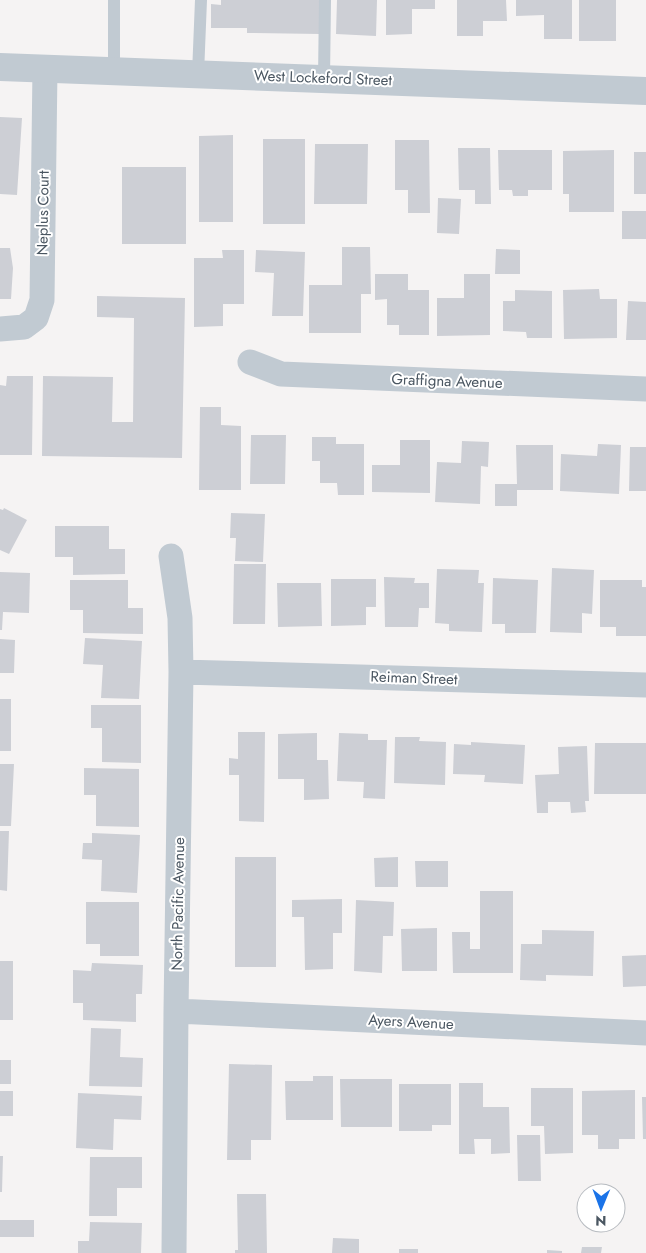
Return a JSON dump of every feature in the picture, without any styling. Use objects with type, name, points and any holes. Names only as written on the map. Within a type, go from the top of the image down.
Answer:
[{"type":"street","name":"West Lockeford Street","points":[[0,67],[646,91]]},
{"type":"street","name":"Neplus Court","points":[[0,329],[24,327],[36,318],[42,300],[45,68]]},
{"type":"street","name":"Graffigna Avenue","points":[[250,362],[281,374],[646,389]]},
{"type":"street","name":"North Pacific Avenue","points":[[171,556],[180,618],[181,672],[174,1253]]},
{"type":"street","name":"Reiman Street","points":[[181,672],[646,685]]},
{"type":"street","name":"Ayers Avenue","points":[[176,1011],[646,1033]]},
{"type":"lane","points":[[114,0],[114,71]]},
{"type":"lane","points":[[198,74],[201,0]]},
{"type":"lane","points":[[324,79],[325,0]]},
{"type":"building","points":[[221,0],[321,0],[320,34],[247,33],[247,28],[211,28],[211,4],[221,5]]},
{"type":"building","points":[[337,0],[377,0],[376,36],[336,34]]},
{"type":"building","points":[[386,0],[435,0],[435,9],[412,9],[412,34],[386,35]]},
{"type":"building","points":[[457,0],[506,0],[507,21],[483,21],[483,36],[457,36]]},
{"type":"building","points":[[516,0],[572,0],[572,39],[544,39],[544,15],[516,16]]},
{"type":"building","points":[[579,0],[616,0],[616,41],[579,41]]},
{"type":"building","points":[[0,117],[22,118],[17,195],[0,194]]},
{"type":"building","points":[[233,135],[233,222],[199,222],[199,136]]},
{"type":"building","points":[[263,139],[305,139],[305,224],[263,224]]},
{"type":"building","points":[[395,140],[429,140],[430,213],[408,213],[408,190],[395,190]]},
{"type":"building","points":[[315,144],[368,144],[367,204],[314,204]]},
{"type":"building","points":[[458,148],[490,148],[491,204],[475,204],[475,190],[459,190]]},
{"type":"building","points":[[498,150],[552,150],[552,190],[528,190],[528,196],[513,196],[512,190],[499,190]]},
{"type":"building","points":[[614,150],[614,212],[569,212],[569,194],[563,194],[563,151]]},
{"type":"building","points":[[634,152],[646,152],[646,194],[634,194]]},
{"type":"building","points":[[122,167],[186,167],[186,244],[122,244]]},
{"type":"building","points":[[438,198],[461,199],[459,234],[437,233]]},
{"type":"building","points":[[622,211],[646,211],[646,239],[622,239]]},
{"type":"building","points":[[342,247],[370,247],[371,294],[361,294],[361,333],[309,333],[309,285],[342,285]]},
{"type":"building","points":[[0,248],[10,248],[13,268],[11,299],[0,299]]},
{"type":"building","points":[[496,249],[520,250],[520,274],[495,274]]},
{"type":"building","points":[[222,250],[244,250],[244,304],[223,304],[223,326],[194,327],[194,258],[223,258]]},
{"type":"building","points":[[256,250],[305,252],[303,316],[272,316],[274,273],[255,272]]},
{"type":"building","points":[[375,274],[408,274],[408,290],[429,290],[429,335],[399,335],[399,325],[387,325],[387,299],[375,300]]},
{"type":"building","points":[[464,274],[490,274],[490,335],[437,336],[437,298],[464,298]]},
{"type":"building","points":[[599,289],[600,299],[617,299],[617,338],[564,339],[563,290]]},
{"type":"building","points":[[515,290],[552,291],[552,338],[527,338],[526,332],[503,331],[503,301],[515,301]]},
{"type":"building","points":[[97,296],[185,298],[182,458],[42,456],[43,376],[113,377],[112,422],[133,422],[134,318],[97,317]]},
{"type":"building","points":[[628,301],[646,302],[646,340],[626,340]]},
{"type":"building","points":[[7,376],[33,376],[32,455],[0,455],[0,385],[6,386]]},
{"type":"building","points":[[200,407],[221,407],[221,425],[241,426],[241,490],[199,490]]},
{"type":"building","points":[[251,435],[286,435],[285,484],[250,484]]},
{"type":"building","points":[[312,437],[336,437],[336,444],[364,444],[364,495],[338,495],[337,483],[320,483],[320,461],[312,461]]},
{"type":"building","points":[[400,440],[430,440],[430,493],[372,492],[372,465],[400,465]]},
{"type":"building","points":[[462,441],[489,442],[488,467],[481,466],[480,504],[435,502],[437,462],[461,463]]},
{"type":"building","points":[[598,444],[621,445],[619,494],[560,491],[561,454],[597,456]]},
{"type":"building","points":[[516,445],[553,445],[553,490],[517,490],[517,506],[495,506],[495,484],[517,484]]},
{"type":"building","points":[[630,447],[646,447],[646,491],[629,491]]},
{"type":"building","points":[[4,508],[27,520],[9,554],[0,550],[0,509],[3,510]]},
{"type":"building","points":[[231,513],[265,514],[263,562],[235,561],[236,538],[230,538]]},
{"type":"building","points":[[55,526],[109,526],[109,549],[125,549],[125,574],[73,575],[73,557],[55,557]]},
{"type":"building","points":[[234,564],[266,564],[265,624],[233,624]]},
{"type":"building","points":[[552,568],[594,570],[592,614],[582,613],[582,633],[550,632]]},
{"type":"building","points":[[437,569],[479,570],[478,583],[484,583],[482,632],[449,631],[449,624],[435,623]]},
{"type":"building","points":[[0,572],[30,573],[29,613],[3,612],[2,630],[0,630]]},
{"type":"building","points":[[384,577],[415,578],[414,583],[429,583],[429,608],[419,608],[418,627],[385,627]]},
{"type":"building","points":[[493,578],[538,580],[536,633],[505,633],[505,624],[492,624]]},
{"type":"building","points":[[331,579],[376,579],[376,607],[366,607],[366,625],[331,626]]},
{"type":"building","points":[[70,580],[128,580],[128,608],[143,608],[143,634],[83,633],[83,610],[70,610]]},
{"type":"building","points":[[600,580],[642,580],[642,587],[646,587],[646,636],[616,636],[616,627],[600,627]]},
{"type":"building","points":[[277,583],[321,583],[322,626],[278,627]]},
{"type":"building","points":[[85,638],[142,641],[139,699],[101,698],[103,665],[83,664]]},
{"type":"building","points":[[0,639],[15,640],[14,673],[0,673]]},
{"type":"building","points":[[0,699],[11,699],[11,751],[0,751]]},
{"type":"building","points":[[91,705],[141,705],[141,763],[102,762],[102,728],[91,728]]},
{"type":"building","points":[[238,732],[265,732],[264,822],[239,821],[239,775],[229,775],[229,758],[238,759]]},
{"type":"building","points":[[317,733],[317,760],[328,760],[329,799],[304,800],[304,779],[278,779],[278,734]]},
{"type":"building","points":[[339,733],[368,734],[368,740],[387,740],[385,799],[363,798],[364,782],[337,781]]},
{"type":"building","points":[[395,737],[420,737],[419,741],[446,742],[445,785],[394,783]]},
{"type":"building","points":[[471,742],[525,745],[523,784],[484,782],[485,775],[453,774],[454,744],[471,745]]},
{"type":"building","points":[[595,743],[646,743],[646,794],[594,794]]},
{"type":"building","points":[[587,746],[589,801],[585,801],[586,812],[571,813],[570,802],[548,802],[548,813],[537,813],[535,775],[559,774],[558,747]]},
{"type":"building","points":[[0,764],[14,764],[11,826],[0,826]]},
{"type":"building","points":[[84,768],[139,769],[139,827],[96,826],[96,795],[84,795]]},
{"type":"building","points":[[0,831],[9,831],[7,891],[0,890]]},
{"type":"building","points":[[92,833],[140,835],[137,893],[101,891],[102,860],[82,859],[83,843],[92,843]]},
{"type":"building","points":[[235,857],[276,857],[276,967],[235,967]]},
{"type":"building","points":[[398,857],[398,887],[375,887],[374,858]]},
{"type":"building","points":[[415,861],[448,861],[448,887],[416,887]]},
{"type":"building","points":[[480,891],[513,891],[513,973],[453,973],[452,932],[470,932],[470,949],[480,949]]},
{"type":"building","points":[[342,899],[342,933],[333,933],[333,969],[305,970],[304,917],[292,917],[292,900]]},
{"type":"building","points":[[356,900],[394,902],[393,936],[383,936],[382,973],[354,971]]},
{"type":"building","points":[[86,902],[139,902],[139,956],[100,956],[100,944],[86,944]]},
{"type":"building","points":[[437,928],[437,971],[402,971],[401,929]]},
{"type":"building","points":[[542,930],[594,931],[593,976],[546,975],[546,981],[520,980],[521,944],[542,944]]},
{"type":"building","points":[[646,955],[646,986],[623,987],[622,956]]},
{"type":"building","points":[[0,961],[13,961],[13,1020],[0,1020]]},
{"type":"building","points":[[92,963],[143,965],[142,994],[136,994],[136,1022],[83,1020],[83,1003],[73,1003],[73,970],[91,971]]},
{"type":"building","points":[[91,1028],[121,1029],[120,1057],[143,1058],[142,1087],[89,1086]]},
{"type":"building","points":[[0,1060],[11,1060],[11,1084],[0,1084]]},
{"type":"building","points":[[229,1064],[272,1065],[271,1140],[251,1140],[251,1160],[227,1160]]},
{"type":"building","points":[[313,1076],[333,1076],[333,1120],[286,1120],[285,1081],[313,1081]]},
{"type":"building","points":[[340,1079],[392,1079],[392,1127],[341,1127]]},
{"type":"building","points":[[459,1083],[483,1083],[483,1107],[509,1107],[510,1153],[491,1154],[491,1139],[474,1139],[475,1154],[459,1154]]},
{"type":"building","points":[[399,1084],[451,1084],[451,1125],[432,1125],[432,1131],[399,1131]]},
{"type":"building","points":[[531,1088],[573,1088],[573,1153],[545,1154],[544,1126],[531,1126]]},
{"type":"building","points":[[635,1090],[635,1139],[619,1139],[619,1149],[598,1149],[598,1135],[582,1135],[582,1091]]},
{"type":"building","points":[[0,1091],[13,1091],[13,1116],[0,1116]]},
{"type":"building","points":[[78,1093],[142,1096],[141,1120],[114,1119],[113,1150],[76,1148]]},
{"type":"building","points":[[642,1097],[646,1097],[646,1139],[643,1139]]},
{"type":"building","points":[[517,1135],[540,1135],[541,1181],[518,1181]]},
{"type":"building","points":[[0,1156],[3,1156],[2,1192],[0,1192]]},
{"type":"building","points":[[90,1157],[142,1157],[142,1188],[117,1188],[117,1216],[89,1216]]},
{"type":"building","points":[[237,1194],[266,1194],[267,1253],[235,1253],[235,1250],[238,1250]]},
{"type":"building","points":[[0,1220],[34,1220],[34,1237],[0,1237]]},
{"type":"building","points":[[90,1222],[142,1223],[141,1253],[78,1253],[78,1241],[89,1241]]},
{"type":"building","points":[[333,1238],[359,1239],[359,1253],[332,1253]]},
{"type":"building","points":[[582,1247],[602,1247],[601,1253],[581,1253]]},
{"type":"building","points":[[399,1249],[418,1249],[418,1253],[399,1253]]},
{"type":"building","points":[[547,1250],[562,1251],[562,1253],[547,1253]]}]
